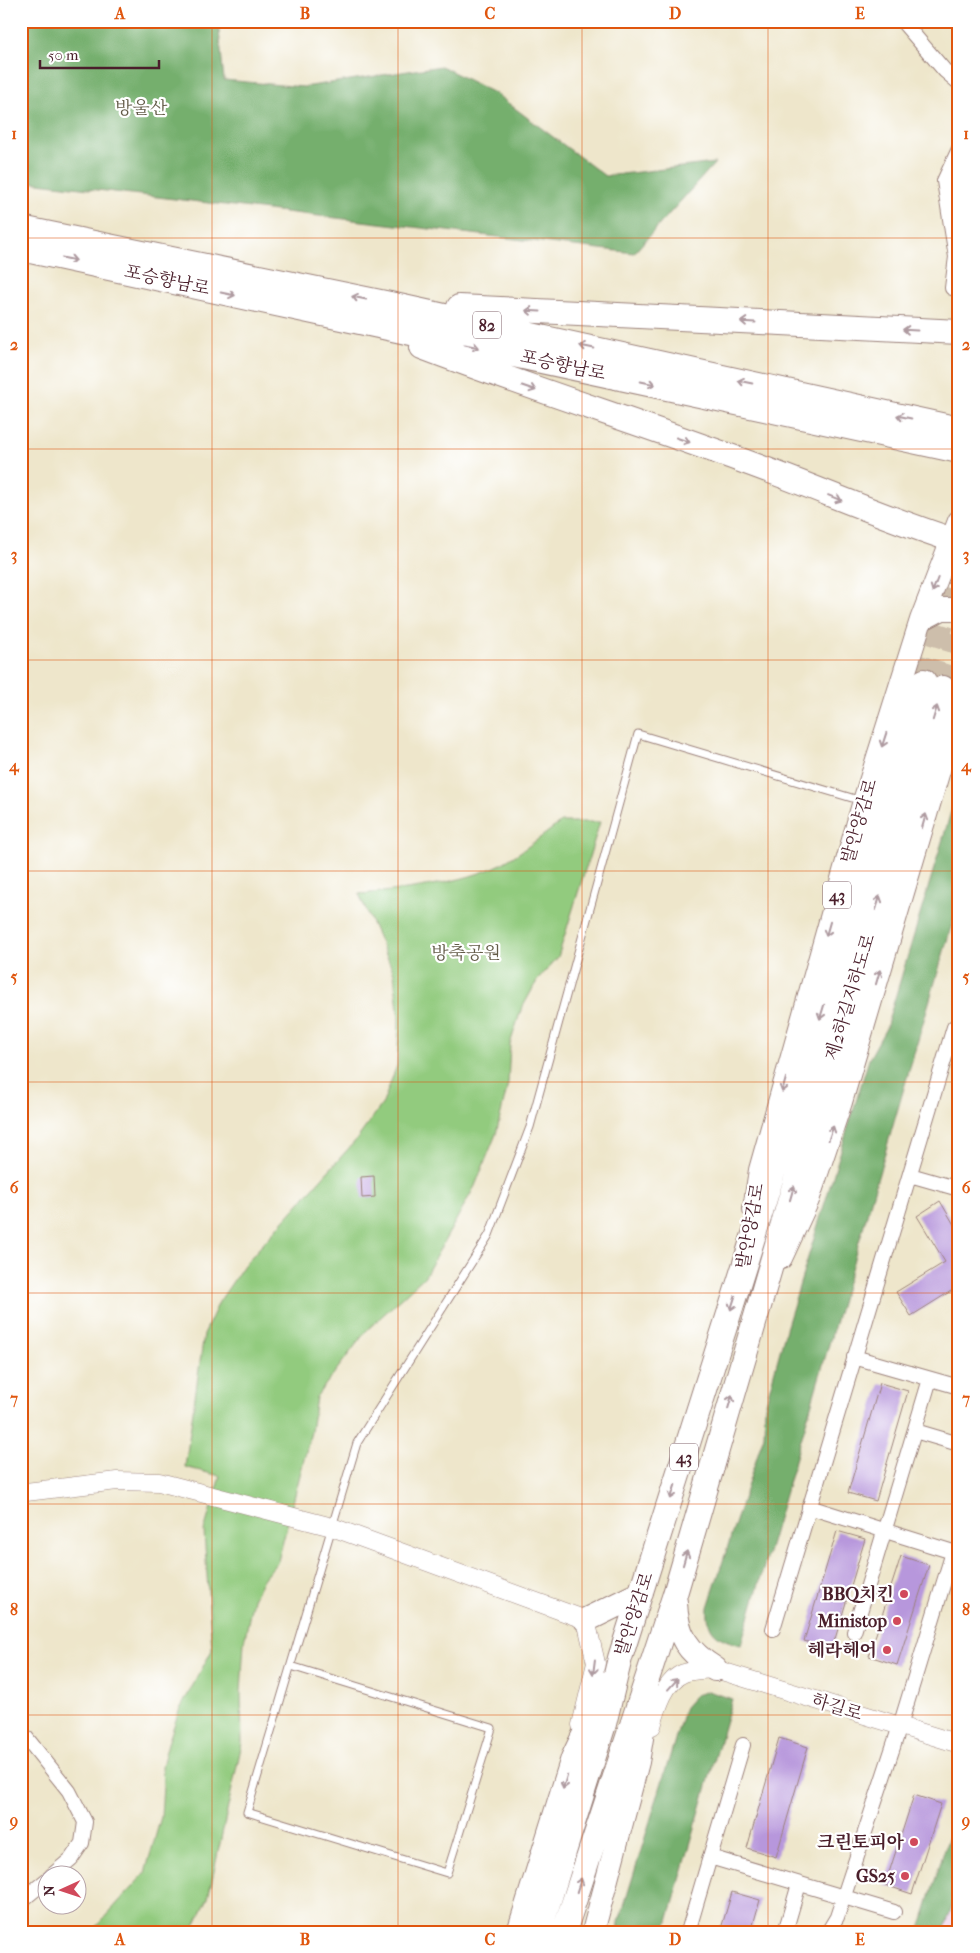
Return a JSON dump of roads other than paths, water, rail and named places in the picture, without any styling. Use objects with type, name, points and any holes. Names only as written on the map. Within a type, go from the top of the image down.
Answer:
[{"type":"highway","name":"포승향남로","points":[[21,228],[390,304],[954,438]]},
{"type":"highway","name":"포승향남로","points":[[21,249],[353,321],[954,438]]},
{"type":"highway","points":[[390,304],[959,332]]},
{"type":"highway","points":[[353,321],[510,381],[754,465],[866,510],[957,534]]},
{"type":"highway","name":"제2하길지하도로","points":[[747,1257],[942,691]]},
{"type":"highway","name":"제2하길지하도로","points":[[758,1306],[942,691]]},
{"type":"highway","name":"발안양감로","points":[[539,1932],[604,1724],[620,1658],[747,1257]]},
{"type":"highway","name":"발안양감로","points":[[564,1932],[675,1594],[758,1306]]},
{"type":"highway","points":[[586,1620],[641,1593]]},
{"type":"highway","points":[[675,1594],[675,1614],[680,1631],[688,1647],[700,1660],[715,1669]]},
{"type":"main road","name":"발안양감로","points":[[747,1257],[760,1170],[864,802],[921,620],[957,534]]},
{"type":"main road","points":[[921,620],[942,609],[959,609]]},
{"type":"main road","name":"43","points":[[593,1932],[609,1878],[638,1762],[656,1655]]},
{"type":"main road","name":"43","points":[[518,1932],[572,1758],[620,1658]]},
{"type":"street","points":[[902,21],[945,71],[959,84]]},
{"type":"street","points":[[952,288],[956,257],[944,181],[959,149]]},
{"type":"street","points":[[772,1629],[954,1027]]},
{"type":"street","points":[[910,1175],[959,1189]]},
{"type":"street","points":[[854,1357],[959,1387]]},
{"type":"street","points":[[854,1632],[930,1379]]},
{"type":"street","points":[[915,1431],[959,1444]]},
{"type":"street","points":[[21,1495],[26,1492],[117,1481],[159,1482],[332,1526],[586,1620],[596,1663],[572,1758]]},
{"type":"street","points":[[809,1507],[956,1553],[835,1924],[828,1932]]},
{"type":"street","points":[[609,1878],[661,1699],[671,1684],[682,1674],[715,1669]]},
{"type":"street","name":"하길로","points":[[715,1669],[959,1744]]},
{"type":"street","points":[[21,1731],[69,1791],[85,1822],[82,1843],[71,1859],[63,1866]]},
{"type":"street","points":[[688,1932],[743,1745]]},
{"type":"street","points":[[710,1857],[894,1912]]},
{"type":"street","points":[[785,1932],[799,1884]]},
{"type":"street","points":[[21,1901],[38,1887]]},
{"type":"lane","points":[[291,1666],[492,1728],[448,1874],[246,1812],[357,1443],[489,1235],[530,1127],[638,734],[864,802]]},
{"type":"tunnel","points":[[924,681],[959,570]]},
{"type":"tunnel","points":[[943,688],[959,635]]},
{"type":"place","name":"BBQ치킨","points":[[904,1594]]},
{"type":"place","name":"Ministop","points":[[897,1621]]},
{"type":"place","name":"헤라헤어","points":[[887,1650]]},
{"type":"place","name":"크린토피아","points":[[914,1842]]},
{"type":"place","name":"GS25","points":[[905,1876]]},
{"type":"park label","name":"방울산","points":[[141,108]]},
{"type":"park label","name":"방축공원","points":[[466,953]]}]
